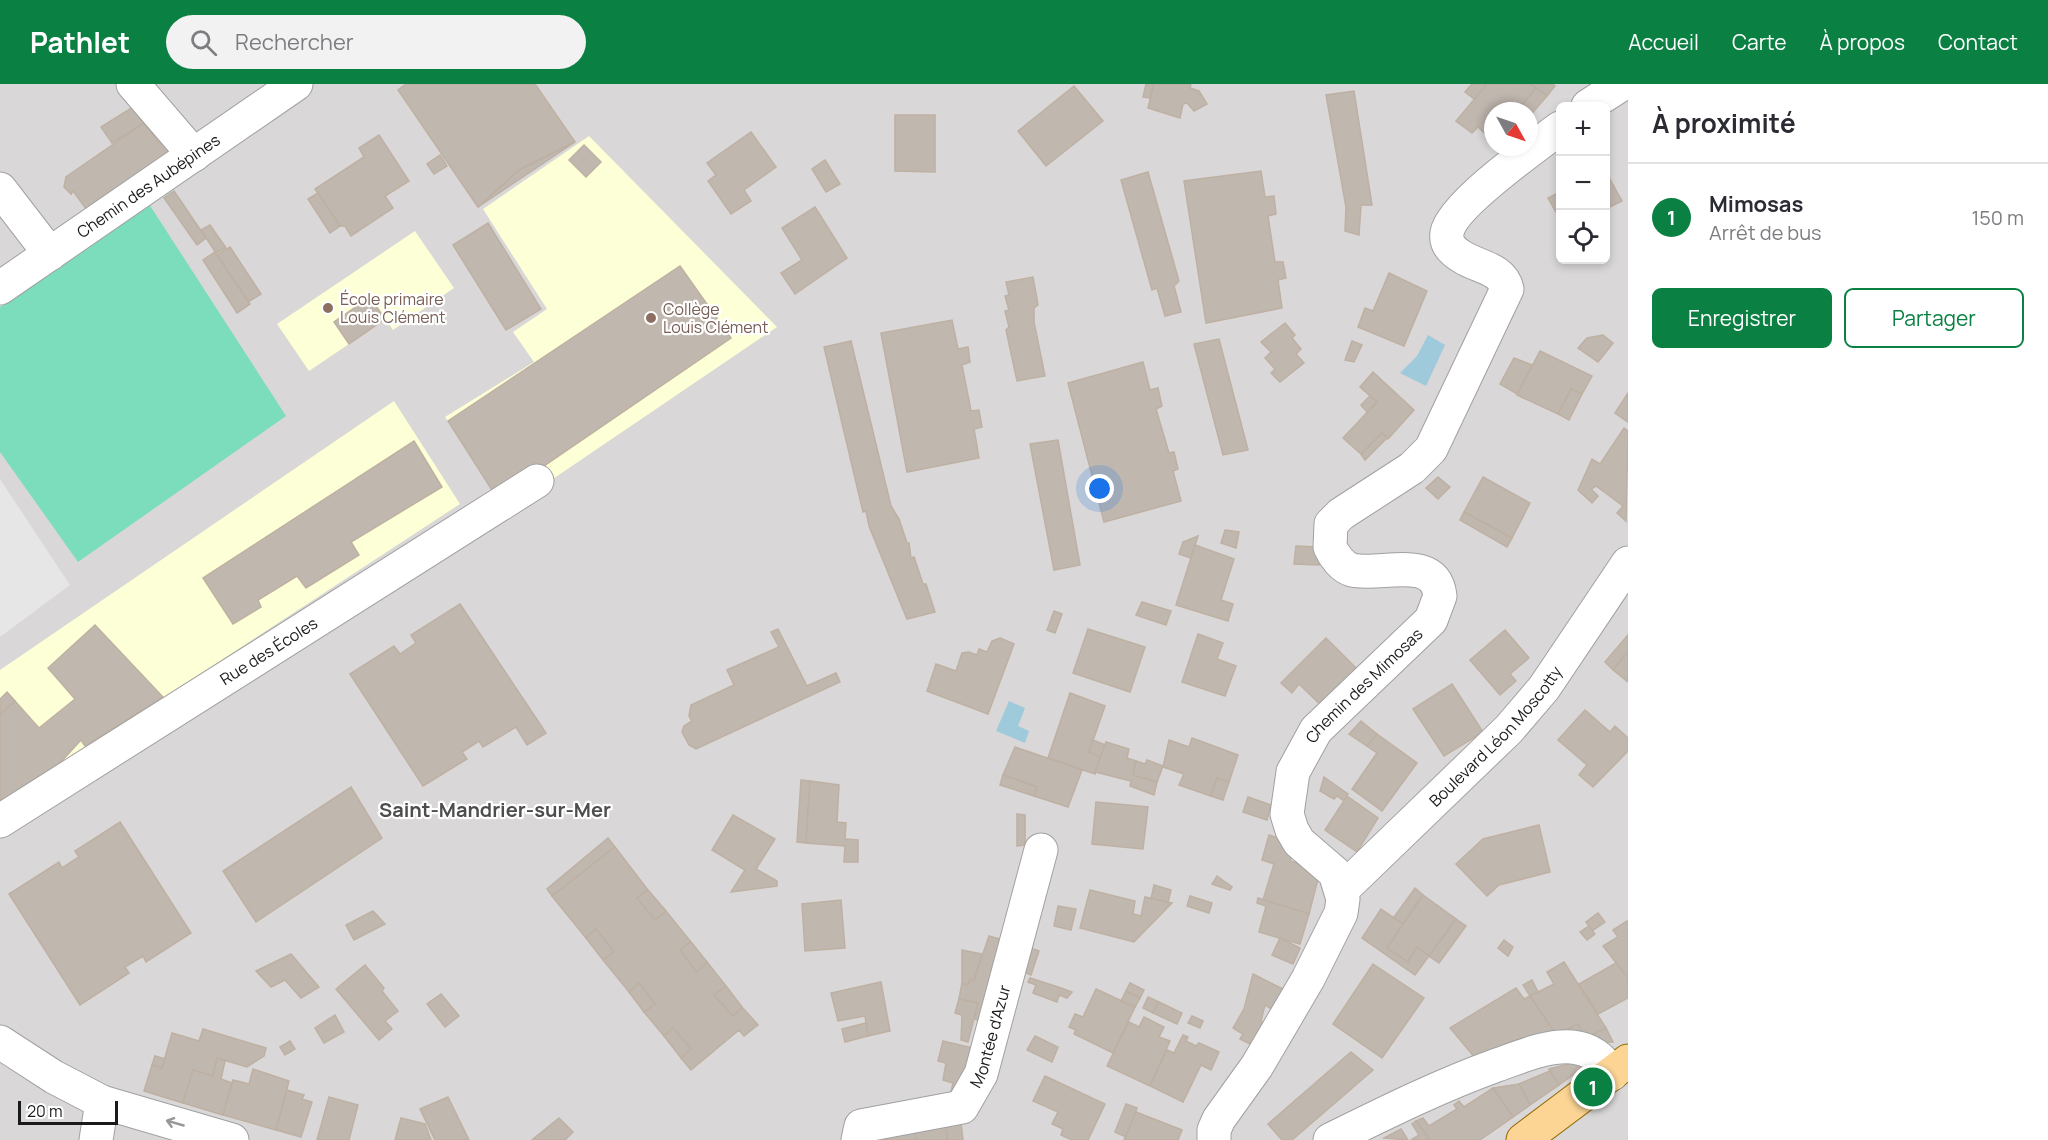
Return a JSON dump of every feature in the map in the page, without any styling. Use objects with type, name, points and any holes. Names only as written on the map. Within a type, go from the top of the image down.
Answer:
[{"type":"main road","points":[[1523,1140],[1620,1067]]},
{"type":"street","points":[[133,84],[194,155]]},
{"type":"street","name":"Chemin des Aubépines","points":[[0,288],[296,84]]},
{"type":"street","points":[[1594,102],[1622,84]]},
{"type":"street","name":"Chemin des Mimosas","points":[[1341,891],[1335,873],[1299,842],[1292,830],[1287,814],[1293,772],[1316,730],[1431,620],[1440,596],[1435,580],[1420,570],[1364,571],[1346,567],[1330,547],[1331,524],[1341,514],[1424,458],[1442,431],[1507,289],[1499,275],[1463,258],[1449,246],[1447,239],[1450,224],[1465,205],[1556,131]]},
{"type":"street","points":[[0,189],[50,254]]},
{"type":"street","name":"Rue des Écoles","points":[[0,821],[537,480]]},
{"type":"street","name":"Boulevard Léon Moscotty","points":[[1341,891],[1509,729],[1537,697],[1628,563]]},
{"type":"street","name":"Montée d'Azur","points":[[858,1140],[861,1126],[962,1107],[981,1074],[1041,849]]},
{"type":"street","points":[[1214,1140],[1214,1130],[1225,1108],[1257,1066],[1332,933],[1341,913],[1341,891]]},
{"type":"street","points":[[0,1042],[54,1077],[102,1102],[232,1140]]},
{"type":"street","points":[[1330,1140],[1440,1086],[1545,1050],[1566,1047],[1585,1050],[1604,1062],[1620,1067]]},
{"type":"street","points":[[96,1140],[102,1102]]},
{"type":"shaded area","points":[[0,84],[1628,84],[1628,1140],[0,1140]]},
{"type":"shaded area","name":"Collège Louis Clément","points":[[589,136],[777,327],[541,487],[497,498],[445,417],[534,362],[513,332],[547,309],[483,209]]},
{"type":"shaded area","name":"École primaire Louis Clément","points":[[415,231],[454,288],[393,330],[370,297],[349,344],[309,371],[277,324]]},
{"type":"shaded area","points":[[394,401],[460,504],[0,805],[0,670]]},
{"type":"shaded area","points":[[0,479],[70,585],[0,637]]},
{"type":"green space","points":[[149,204],[286,416],[78,562],[0,452],[0,307]]},
{"type":"water","points":[[1428,335],[1445,345],[1426,386],[1400,373],[1417,356]]},
{"type":"water","points":[[1009,701],[1025,708],[1018,726],[1029,731],[1025,743],[996,731]]},
{"type":"building","points":[[406,84],[535,84],[575,142],[519,170],[478,207],[398,90]]},
{"type":"building","points":[[1146,84],[1154,84],[1150,98],[1143,97]]},
{"type":"building","points":[[1154,84],[1191,84],[1190,88],[1199,91],[1207,104],[1194,111],[1187,103],[1183,104],[1180,118],[1148,108]]},
{"type":"building","points":[[1472,84],[1487,84],[1474,99],[1465,92]]},
{"type":"building","points":[[1487,84],[1531,84],[1536,88],[1524,102],[1484,102],[1484,133],[1478,127],[1472,133],[1456,121]]},
{"type":"building","points":[[1531,84],[1552,84],[1555,86],[1547,96]]},
{"type":"building","points":[[1074,86],[1103,121],[1046,166],[1018,131]]},
{"type":"building","points":[[1536,88],[1547,96],[1538,106],[1538,102],[1524,102]]},
{"type":"building","points":[[1354,91],[1372,205],[1361,205],[1359,235],[1345,231],[1346,207],[1326,95]]},
{"type":"building","points":[[133,107],[144,123],[112,143],[101,127]]},
{"type":"building","points":[[895,115],[935,115],[935,172],[895,171]]},
{"type":"building","points":[[144,123],[160,144],[171,136],[181,147],[87,210],[73,191],[71,194],[64,187],[66,177]]},
{"type":"building","points":[[751,132],[776,167],[744,190],[751,201],[731,214],[708,181],[716,175],[707,163]]},
{"type":"building","points":[[379,135],[409,181],[385,196],[393,208],[351,236],[345,226],[340,226],[315,189],[364,157],[359,148]]},
{"type":"building","points":[[575,142],[478,207],[519,170]]},
{"type":"building","points":[[584,145],[601,162],[586,177],[569,160]]},
{"type":"building","points":[[440,155],[447,166],[434,174],[427,164]]},
{"type":"building","points":[[825,160],[840,184],[826,192],[812,169]]},
{"type":"building","points":[[1261,171],[1265,197],[1274,196],[1276,214],[1268,216],[1275,262],[1283,262],[1286,278],[1278,280],[1282,308],[1206,323],[1184,181]]},
{"type":"building","points":[[1148,172],[1179,281],[1174,286],[1181,312],[1165,316],[1157,288],[1152,290],[1121,180]]},
{"type":"building","points":[[1610,179],[1622,201],[1610,207]]},
{"type":"building","points":[[174,191],[206,238],[197,245],[164,198]]},
{"type":"building","points":[[318,193],[340,226],[330,233],[308,199]]},
{"type":"building","points":[[1556,194],[1556,212],[1548,198]]},
{"type":"building","points":[[815,207],[847,258],[795,294],[781,273],[802,260],[782,228]]},
{"type":"building","points":[[488,223],[541,309],[506,330],[453,245]]},
{"type":"building","points":[[210,225],[226,248],[216,253],[201,230]]},
{"type":"building","points":[[230,247],[261,294],[248,302],[217,255]]},
{"type":"building","points":[[215,252],[250,304],[237,313],[203,260]]},
{"type":"building","points":[[680,266],[731,338],[497,498],[448,421]]},
{"type":"building","points":[[1389,273],[1427,291],[1404,346],[1358,327],[1365,308],[1373,311]]},
{"type":"building","points":[[1033,277],[1038,305],[1034,308],[1034,322],[1045,376],[1017,381],[1006,330],[1009,327],[1005,311],[1009,310],[1005,296],[1009,295],[1006,282]]},
{"type":"building","points":[[370,297],[385,319],[349,344],[334,322]]},
{"type":"building","points":[[952,320],[958,349],[968,347],[970,362],[962,365],[971,411],[979,410],[982,427],[974,429],[979,458],[907,472],[881,333]]},
{"type":"building","points":[[1285,323],[1295,335],[1292,338],[1301,349],[1296,354],[1304,363],[1280,382],[1271,373],[1275,369],[1265,358],[1271,352],[1261,342]]},
{"type":"building","points":[[1603,335],[1613,343],[1598,362],[1578,348],[1587,338]]},
{"type":"building","points":[[1219,339],[1248,450],[1223,455],[1194,344]]},
{"type":"building","points":[[851,341],[891,506],[909,543],[911,558],[914,557],[923,584],[926,584],[935,612],[907,619],[869,526],[866,511],[863,512],[824,347]]},
{"type":"building","points":[[1352,341],[1362,345],[1354,362],[1345,360]]},
{"type":"building","points":[[1540,351],[1592,376],[1582,394],[1571,389],[1558,414],[1517,395]]},
{"type":"building","points":[[1514,358],[1532,365],[1517,394],[1500,384]]},
{"type":"building","points":[[1143,362],[1150,390],[1158,388],[1162,406],[1156,409],[1169,453],[1174,452],[1178,469],[1173,471],[1181,501],[1104,522],[1068,383]]},
{"type":"building","points":[[1373,372],[1414,410],[1388,439],[1382,433],[1361,454],[1343,438],[1377,402],[1360,387]]},
{"type":"building","points":[[1571,389],[1582,394],[1569,420],[1558,414]]},
{"type":"building","points":[[1628,393],[1628,422],[1615,413]]},
{"type":"building","points":[[1370,396],[1377,402],[1367,412],[1361,405]]},
{"type":"building","points":[[1624,428],[1628,431],[1626,521],[1617,513],[1623,506],[1596,486],[1591,489],[1598,496],[1592,503],[1578,490],[1592,459],[1600,464]]},
{"type":"building","points":[[1382,433],[1387,438],[1365,460],[1361,454]]},
{"type":"building","points":[[1058,440],[1080,565],[1054,570],[1030,444]]},
{"type":"building","points":[[414,441],[442,487],[351,542],[359,555],[306,588],[297,576],[258,600],[261,607],[233,624],[203,578]]},
{"type":"building","points":[[1438,477],[1450,487],[1438,499],[1426,488]]},
{"type":"building","points":[[1483,477],[1530,503],[1512,538],[1464,512]]},
{"type":"building","points":[[1464,512],[1512,538],[1507,547],[1460,520]]},
{"type":"building","points":[[1225,530],[1239,532],[1236,548],[1221,543]]},
{"type":"building","points":[[1198,536],[1191,558],[1179,554],[1183,542]]},
{"type":"building","points":[[1195,545],[1234,559],[1221,600],[1233,604],[1228,621],[1176,605]]},
{"type":"building","points":[[1296,546],[1319,547],[1319,565],[1294,564]]},
{"type":"building","points":[[1142,602],[1171,611],[1166,625],[1136,615]]},
{"type":"building","points":[[460,604],[546,733],[527,745],[516,727],[483,747],[479,741],[462,752],[467,759],[423,786],[350,674],[394,646],[400,654],[416,643],[411,635]]},
{"type":"building","points":[[1054,611],[1062,614],[1055,633],[1047,630]]},
{"type":"building","points":[[95,625],[163,697],[85,746],[81,740],[59,764],[0,802],[0,714],[15,701],[39,728],[75,699],[48,668]]},
{"type":"building","points":[[778,629],[807,686],[836,673],[840,682],[696,749],[689,745],[682,732],[684,726],[692,721],[689,716],[691,705],[734,685],[727,670],[779,647],[771,632]]},
{"type":"building","points":[[1088,629],[1145,647],[1130,692],[1073,673]]},
{"type":"building","points":[[1505,630],[1529,658],[1510,674],[1516,681],[1500,695],[1470,660]]},
{"type":"building","points":[[1198,634],[1223,643],[1217,659],[1236,666],[1225,696],[1182,682]]},
{"type":"building","points":[[1628,635],[1628,652],[1613,670],[1605,662]]},
{"type":"building","points":[[1000,638],[1014,644],[988,714],[927,691],[936,664],[956,671],[962,653],[969,652],[977,655],[979,649],[987,652],[992,641]]},
{"type":"building","points":[[1326,638],[1363,675],[1327,711],[1299,684],[1292,693],[1281,683]]},
{"type":"building","points":[[1628,652],[1628,682],[1613,670]]},
{"type":"building","points":[[1452,684],[1483,732],[1444,756],[1413,709]]},
{"type":"building","points":[[7,692],[15,701],[0,714],[0,699]]},
{"type":"building","points":[[1070,693],[1105,706],[1089,752],[1101,757],[1095,774],[1048,758]]},
{"type":"building","points":[[1585,710],[1610,732],[1615,726],[1628,738],[1628,751],[1593,787],[1579,775],[1587,765],[1558,740]]},
{"type":"building","points":[[1361,721],[1377,734],[1367,746],[1349,734]]},
{"type":"building","points":[[1377,734],[1417,763],[1382,811],[1352,789],[1377,753],[1367,746]]},
{"type":"building","points":[[1192,738],[1238,755],[1229,782],[1217,778],[1211,796],[1179,785],[1184,774],[1163,767],[1169,740],[1189,747]]},
{"type":"building","points":[[1093,740],[1105,745],[1101,757],[1089,752]]},
{"type":"building","points":[[1106,742],[1129,749],[1127,758],[1136,761],[1133,775],[1157,782],[1154,795],[1130,786],[1131,781],[1095,772]]},
{"type":"building","points":[[1015,747],[1082,770],[1068,807],[1034,796],[1037,787],[1003,775]]},
{"type":"building","points":[[1147,760],[1163,766],[1157,782],[1133,775],[1136,761],[1145,764]]},
{"type":"building","points":[[1003,775],[1037,787],[1034,796],[1000,785]]},
{"type":"building","points":[[1324,777],[1348,794],[1344,801],[1337,796],[1334,799],[1320,791]]},
{"type":"building","points":[[1217,778],[1229,782],[1223,800],[1211,796]]},
{"type":"building","points":[[801,780],[810,781],[806,843],[797,842]]},
{"type":"building","points":[[810,781],[839,785],[837,822],[846,823],[845,839],[858,840],[858,862],[844,862],[845,846],[806,843]]},
{"type":"building","points":[[351,787],[382,838],[256,922],[223,871]]},
{"type":"building","points":[[1347,796],[1378,818],[1357,852],[1325,830]]},
{"type":"building","points":[[1248,797],[1271,805],[1267,820],[1243,812]]},
{"type":"building","points":[[1096,802],[1148,807],[1143,849],[1092,844]]},
{"type":"building","points":[[1017,814],[1025,815],[1025,845],[1017,846]]},
{"type":"building","points":[[733,815],[775,839],[756,869],[777,881],[777,886],[731,892],[745,870],[712,850]]},
{"type":"building","points":[[120,822],[191,933],[146,962],[143,956],[125,967],[129,973],[80,1005],[9,894],[59,862],[62,868],[79,857],[75,851]]},
{"type":"building","points":[[1539,825],[1550,872],[1499,885],[1487,896],[1456,864],[1483,839]]},
{"type":"building","points":[[1269,835],[1295,844],[1290,861],[1320,871],[1309,914],[1263,900],[1274,864],[1262,860]]},
{"type":"building","points":[[608,838],[615,847],[552,896],[547,889]]},
{"type":"building","points":[[615,847],[648,890],[637,898],[655,920],[666,911],[691,942],[680,950],[697,972],[707,962],[726,986],[714,995],[733,1016],[742,1007],[758,1025],[744,1036],[739,1030],[691,1070],[681,1058],[691,1049],[673,1028],[664,1036],[644,1012],[655,1004],[639,983],[629,992],[603,960],[614,952],[596,929],[586,938],[552,896]]},
{"type":"building","points":[[1217,876],[1232,887],[1230,890],[1212,884]]},
{"type":"building","points":[[1154,885],[1171,890],[1168,902],[1151,899]]},
{"type":"building","points":[[1415,888],[1423,895],[1403,924],[1394,917]]},
{"type":"building","points":[[648,890],[666,911],[655,920],[637,898]]},
{"type":"building","points":[[1090,890],[1135,901],[1133,914],[1141,916],[1145,897],[1172,903],[1134,942],[1080,928]]},
{"type":"building","points":[[1423,895],[1456,919],[1429,956],[1417,947],[1408,962],[1387,948]]},
{"type":"building","points":[[1190,896],[1212,903],[1209,913],[1187,906]]},
{"type":"building","points":[[1258,898],[1309,914],[1300,944],[1259,932],[1266,906],[1257,903]]},
{"type":"building","points":[[841,900],[845,948],[805,951],[802,904]]},
{"type":"building","points":[[1058,906],[1076,909],[1071,930],[1054,926]]},
{"type":"building","points":[[1381,909],[1403,924],[1387,948],[1408,962],[1417,947],[1429,956],[1415,975],[1362,938]]},
{"type":"building","points":[[373,911],[385,924],[354,940],[346,925]]},
{"type":"building","points":[[1598,913],[1605,922],[1592,931],[1586,922]]},
{"type":"building","points":[[1456,919],[1466,926],[1439,963],[1429,956]]},
{"type":"building","points":[[1627,921],[1628,978],[1603,946],[1618,937],[1613,930]]},
{"type":"building","points":[[1589,926],[1595,934],[1587,940],[1580,932]]},
{"type":"building","points":[[596,929],[614,952],[603,960],[586,938]]},
{"type":"building","points":[[989,936],[1014,943],[981,1021],[974,1019],[978,1003],[959,999],[962,983],[968,985],[970,979],[974,980]]},
{"type":"building","points":[[1280,938],[1300,948],[1293,964],[1272,955]]},
{"type":"building","points":[[1504,940],[1513,947],[1508,956],[1498,948]]},
{"type":"building","points":[[691,942],[707,962],[697,972],[680,950]]},
{"type":"building","points":[[1022,945],[1039,951],[1031,975],[1016,969]]},
{"type":"building","points":[[962,950],[982,954],[974,980],[970,979],[968,985],[962,983]]},
{"type":"building","points":[[291,954],[319,987],[301,998],[285,980],[271,987],[256,971]]},
{"type":"building","points":[[1564,962],[1606,1028],[1585,1038],[1578,1024],[1556,1035],[1530,996],[1554,984],[1547,972]]},
{"type":"building","points":[[1616,963],[1628,978],[1628,998],[1598,1014],[1579,984]]},
{"type":"building","points":[[1373,964],[1424,998],[1382,1058],[1333,1024]]},
{"type":"building","points":[[365,965],[384,988],[382,991],[398,1011],[385,1021],[392,1029],[379,1040],[336,989]]},
{"type":"building","points":[[1253,974],[1287,991],[1283,1016],[1265,1005],[1261,1021],[1273,1029],[1262,1050],[1240,1039],[1243,1034],[1233,1028],[1244,1009]]},
{"type":"building","points":[[1030,978],[1072,992],[1067,998],[1059,995],[1057,1002],[1033,993],[1036,985],[1028,982]]},
{"type":"building","points":[[1532,980],[1538,992],[1530,996],[1523,985]]},
{"type":"building","points":[[881,982],[890,1031],[868,1036],[865,1016],[838,1021],[831,993]]},
{"type":"building","points":[[639,983],[655,1004],[644,1012],[629,992]]},
{"type":"building","points":[[1130,983],[1144,990],[1140,998],[1126,991]]},
{"type":"building","points":[[726,986],[742,1007],[733,1016],[714,995]]},
{"type":"building","points":[[1516,988],[1524,999],[1530,996],[1556,1035],[1482,1066],[1450,1028]]},
{"type":"building","points":[[1096,989],[1135,1007],[1113,1053],[1074,1034],[1076,1030],[1069,1027],[1075,1014],[1083,1017]]},
{"type":"building","points":[[1126,991],[1140,998],[1135,1007],[1121,1001]]},
{"type":"building","points":[[441,994],[459,1016],[445,1027],[427,1004]]},
{"type":"building","points":[[1148,997],[1159,1002],[1153,1013],[1143,1008]]},
{"type":"building","points":[[959,999],[978,1003],[968,1042],[961,1040],[962,1015],[955,1013]]},
{"type":"building","points":[[1159,1002],[1182,1013],[1177,1024],[1153,1013]]},
{"type":"building","points":[[335,1015],[344,1032],[324,1043],[315,1028]]},
{"type":"building","points":[[1192,1016],[1203,1021],[1200,1028],[1188,1023]]},
{"type":"building","points":[[1144,1017],[1164,1027],[1159,1037],[1170,1041],[1150,1086],[1107,1066],[1129,1022],[1139,1027]]},
{"type":"building","points":[[866,1023],[868,1036],[845,1042],[842,1029]]},
{"type":"building","points":[[1578,1024],[1585,1038],[1606,1028],[1613,1042],[1579,1043],[1564,1031]]},
{"type":"building","points":[[673,1028],[691,1049],[681,1058],[664,1036]]},
{"type":"building","points":[[203,1029],[266,1048],[264,1056],[247,1067],[217,1058],[213,1076],[193,1070],[183,1103],[144,1091],[152,1065],[162,1068],[172,1033],[199,1041]]},
{"type":"building","points":[[1183,1035],[1188,1037],[1186,1041],[1196,1046],[1199,1043],[1219,1052],[1211,1070],[1201,1065],[1183,1102],[1150,1086],[1167,1050],[1174,1053]]},
{"type":"building","points":[[1035,1036],[1058,1047],[1052,1062],[1027,1050]]},
{"type":"building","points":[[290,1041],[295,1049],[285,1055],[280,1047]]},
{"type":"building","points":[[943,1041],[981,1050],[950,1096],[953,1083],[943,1080],[946,1063],[938,1061]]},
{"type":"building","points":[[1351,1052],[1373,1070],[1292,1140],[1282,1140],[1268,1124]]},
{"type":"building","points":[[155,1056],[165,1059],[162,1068],[152,1065]]},
{"type":"building","points":[[217,1058],[225,1061],[221,1079],[232,1083],[223,1115],[183,1103],[193,1070],[213,1076]]},
{"type":"building","points":[[1576,1062],[1581,1069],[1559,1085],[1549,1069]]},
{"type":"building","points":[[253,1069],[289,1081],[276,1130],[223,1115],[233,1080],[249,1084]]},
{"type":"building","points":[[1550,1071],[1559,1085],[1530,1105],[1519,1084]]},
{"type":"building","points":[[1045,1076],[1105,1104],[1088,1140],[1072,1140],[1061,1135],[1063,1129],[1052,1124],[1058,1112],[1033,1101]]},
{"type":"building","points":[[1519,1084],[1530,1105],[1513,1117],[1493,1088]]},
{"type":"building","points":[[1493,1088],[1513,1117],[1480,1140],[1430,1140],[1416,1121],[1423,1118],[1429,1126],[1457,1109],[1454,1105],[1459,1101],[1464,1107]]},
{"type":"building","points":[[287,1090],[304,1095],[302,1099],[312,1102],[301,1137],[276,1130]]},
{"type":"building","points":[[329,1097],[358,1105],[349,1140],[317,1140]]},
{"type":"building","points":[[448,1097],[469,1140],[435,1140],[420,1109]]},
{"type":"building","points":[[1126,1104],[1137,1108],[1126,1137],[1115,1132]]},
{"type":"building","points":[[1136,1112],[1182,1130],[1178,1140],[1124,1140]]},
{"type":"building","points":[[401,1118],[425,1124],[431,1140],[395,1140]]},
{"type":"building","points":[[559,1118],[573,1132],[565,1140],[532,1140]]},
{"type":"building","points":[[1416,1121],[1430,1140],[1411,1140],[1419,1135],[1412,1124]]},
{"type":"building","points":[[961,1123],[963,1140],[947,1140],[946,1126]]},
{"type":"building","points":[[946,1126],[947,1140],[916,1140],[915,1128]]},
{"type":"building","points":[[915,1128],[916,1140],[870,1140]]},
{"type":"building","points":[[1401,1129],[1408,1140],[1384,1138]]},
{"type":"place","name":"École primaire Louis Clément","points":[[328,308]]},
{"type":"place","name":"Collège Louis Clément","points":[[651,318]]},
{"type":"place","name":"Mimosas","points":[[1593,1087]]},
{"type":"district","name":"Saint-Mandrier-sur-Mer","points":[[495,810]]}]
